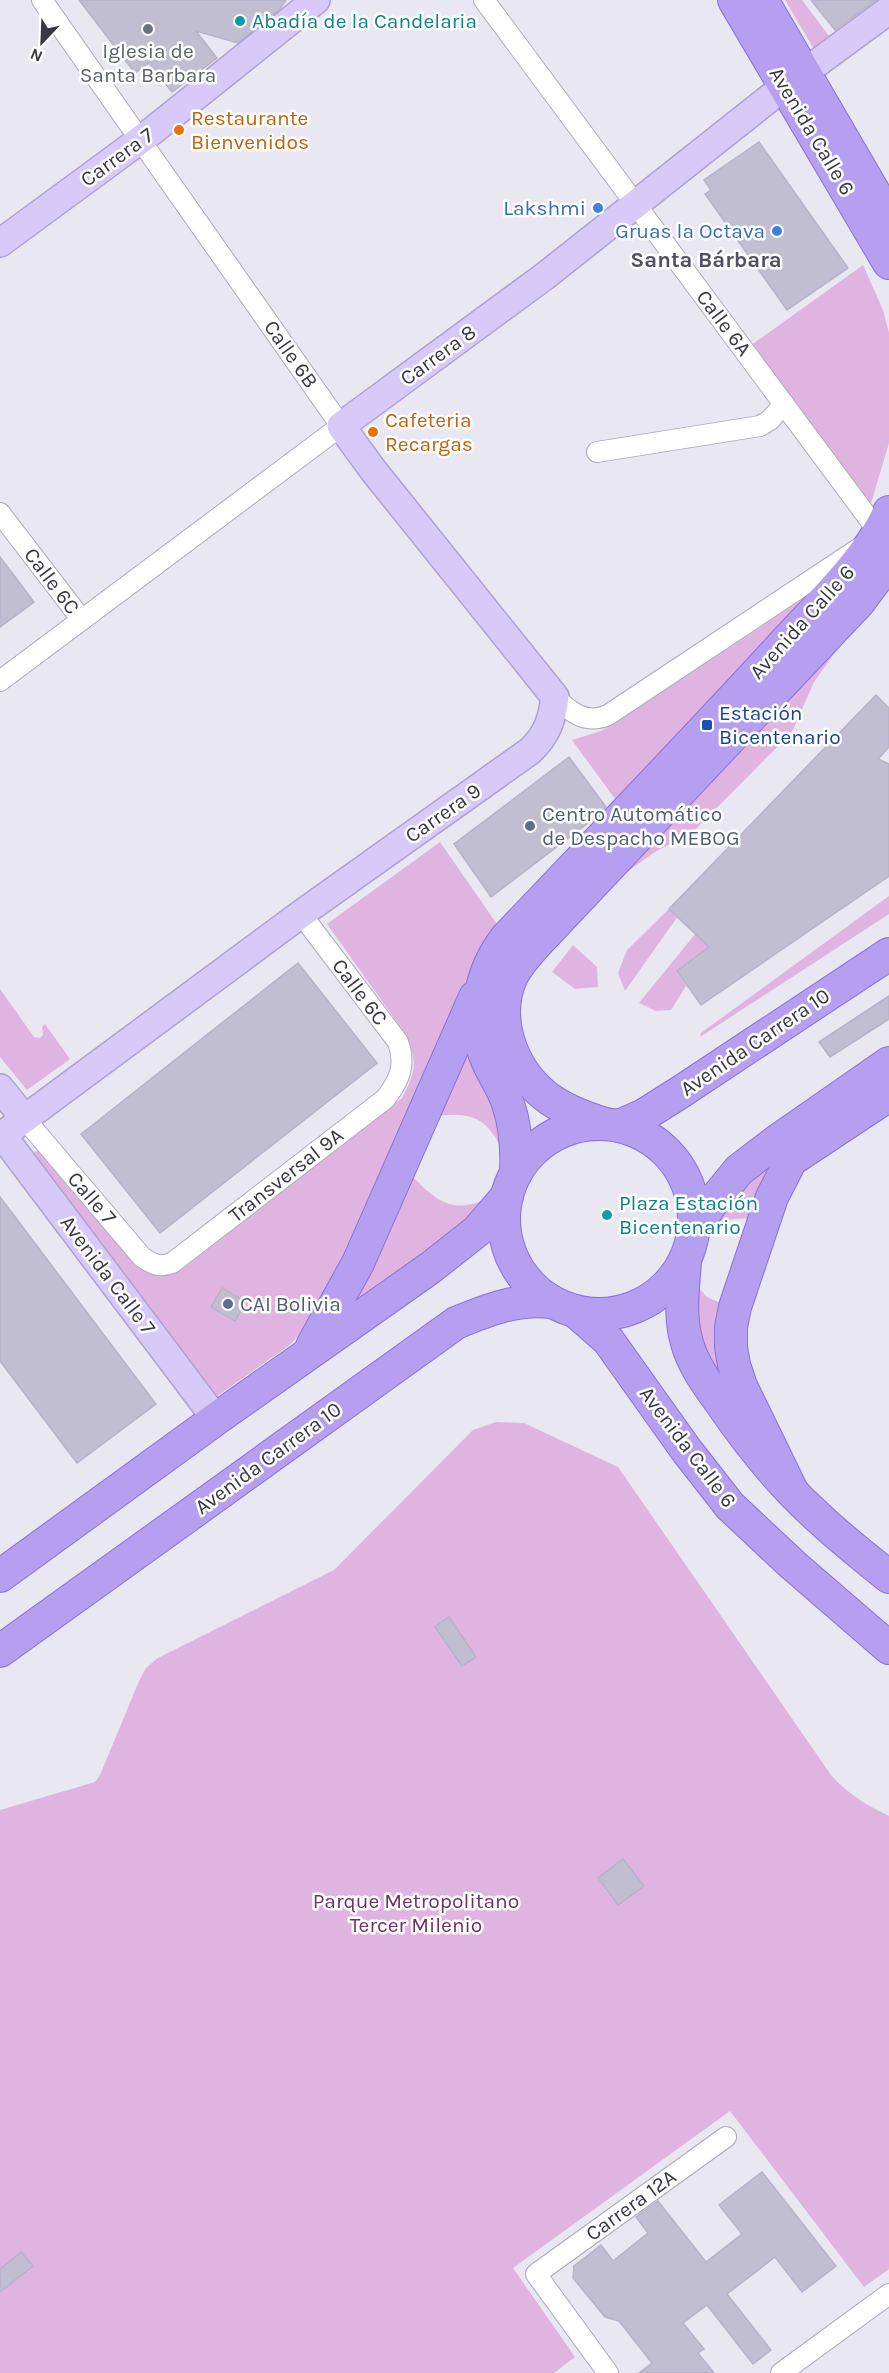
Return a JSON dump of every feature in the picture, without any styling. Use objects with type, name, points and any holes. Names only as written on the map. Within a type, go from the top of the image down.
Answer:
[{"type":"main road","name":"Avenida Calle 6","points":[[734,0],[795,80],[889,218]]},
{"type":"main road","name":"Avenida Calle 6","points":[[762,0],[795,80],[889,263]]},
{"type":"main road","name":"Avenida Calle 6","points":[[511,1184],[516,1140],[512,1115],[484,1053],[480,1035],[479,1009],[485,974],[498,948],[882,536]]},
{"type":"main road","name":"Avenida Calle 6","points":[[612,1125],[575,1114],[552,1100],[542,1093],[514,1057],[506,1033],[504,1010],[512,977],[519,964],[537,943],[859,602],[882,536]]},
{"type":"main road","name":"Avenida Carrera 10","points":[[612,1125],[644,1115],[662,1104],[889,954]]},
{"type":"main road","points":[[306,1357],[358,1263],[485,974]]},
{"type":"main road","points":[[694,1230],[711,1204],[739,1170],[889,1063]]},
{"type":"main road","points":[[792,1491],[741,1386],[734,1365],[731,1327],[735,1307],[772,1197],[791,1160],[889,1095]]},
{"type":"main road","points":[[0,1576],[461,1245],[488,1219],[537,1147],[564,1131],[585,1125],[612,1125],[641,1134],[661,1147],[678,1166],[688,1185],[694,1207],[694,1230],[685,1262],[682,1313],[687,1344],[695,1362],[732,1419],[792,1491],[818,1518],[889,1577]]},
{"type":"main road","points":[[511,1184],[504,1215],[505,1236],[511,1256],[521,1274],[535,1290],[563,1307],[594,1314],[612,1314],[631,1310],[648,1302],[663,1291],[676,1277],[685,1262]]},
{"type":"main road","name":"Avenida Carrera 10","points":[[0,1651],[448,1329],[495,1308],[538,1300],[563,1307]]},
{"type":"main road","name":"Avenida Calle 6","points":[[563,1307],[608,1340],[681,1443],[730,1506],[793,1565],[889,1647]]},
{"type":"street","name":"Calle 6B","points":[[42,0],[373,470],[555,697]]},
{"type":"street","name":"Carrera 7","points":[[0,243],[142,139],[316,0]]},
{"type":"street","name":"Calle 6A","points":[[484,0],[882,536]]},
{"type":"street","name":"Carrera 8","points":[[0,681],[527,290],[795,80],[889,10]]},
{"type":"street","points":[[597,452],[760,426],[770,420],[784,404]]},
{"type":"street","name":"Calle 6C","points":[[0,513],[82,620]]},
{"type":"street","points":[[555,697],[575,714],[588,719],[598,719],[608,715],[779,599],[882,536]]},
{"type":"street","name":"Carrera 9","points":[[1,1134],[301,914],[530,751],[541,740],[548,728],[555,697]]},
{"type":"street","name":"Calle 6C","points":[[301,914],[398,1042],[403,1054],[400,1076]]},
{"type":"street","name":"Transversal 9A","points":[[166,1266],[385,1099],[400,1076]]},
{"type":"street","points":[[0,1088],[24,1119]]},
{"type":"street","name":"Calle 7","points":[[24,1119],[142,1257],[158,1266],[166,1266]]},
{"type":"street","name":"Avenida Calle 7","points":[[1,1134],[216,1419]]},
{"type":"street","name":"Carrera 12A","points":[[608,2373],[536,2274],[726,2137]]},
{"type":"street","points":[[781,2373],[889,2294]]},
{"type":"green space","points":[[785,0],[802,0],[832,40],[815,51]]},
{"type":"green space","points":[[863,265],[883,310],[889,333],[889,443],[869,510],[750,346]]},
{"type":"green space","points":[[806,597],[618,803],[572,740],[601,731]]},
{"type":"green space","points":[[866,609],[814,682],[792,732],[694,831],[655,852],[601,890]]},
{"type":"green space","points":[[440,842],[499,927],[340,1276],[310,1322],[290,1345],[213,1399],[31,1155],[40,1148],[170,1274],[181,1270],[402,1098],[411,1080],[414,1065],[409,1042],[327,924]]},
{"type":"green space","points":[[889,896],[889,914],[700,1037],[701,1033]]},
{"type":"green space","points":[[669,909],[678,916],[625,991],[618,973],[627,950]]},
{"type":"green space","points":[[696,933],[709,947],[678,971],[686,986],[671,1010],[656,1011],[639,1003]]},
{"type":"green space","points":[[573,945],[597,967],[598,987],[575,989],[552,972]]},
{"type":"green space","points":[[0,989],[34,1037],[40,1038],[43,1035],[42,1027],[45,1024],[70,1059],[27,1090],[0,1057]]},
{"type":"green space","points":[[469,1034],[492,1091],[504,1157],[493,1134],[478,1120],[458,1115],[432,1117]]},
{"type":"green space","points":[[776,1163],[755,1218],[734,1219],[715,1226],[732,1198]]},
{"type":"green space","points":[[407,1171],[432,1195],[450,1204],[460,1206],[484,1200],[467,1222],[419,1258],[346,1307]]},
{"type":"green space","points":[[698,1287],[707,1297],[725,1305],[731,1394],[696,1339]]},
{"type":"green space","name":"Parque Metropolitano Tercer Milenio","points":[[496,1422],[524,1423],[618,1467],[831,1775],[858,1798],[889,1816],[889,2269],[864,2287],[730,2111],[513,2268],[575,2357],[554,2373],[0,2373],[0,1810],[95,1782],[146,1668],[158,1658],[334,1570],[473,1430]]},
{"type":"building","name":"Iglesia de Santa Barbara","points":[[79,0],[286,0],[280,9],[238,43],[196,31],[217,58],[172,92],[149,63],[135,73]]},
{"type":"building","points":[[811,0],[876,0],[835,30]]},
{"type":"building","name":"Gruas la Octava","points":[[759,142],[848,268],[787,310],[705,194],[711,190],[704,180]]},
{"type":"building","points":[[0,557],[34,602],[0,627]]},
{"type":"building","points":[[876,695],[889,708],[889,747],[878,759],[889,764],[889,876],[701,1005],[677,971],[709,947],[669,909]]},
{"type":"building","name":"Centro Automático de Despacho MEBOG","points":[[569,757],[606,807],[491,897],[454,844]]},
{"type":"building","points":[[298,963],[377,1063],[160,1233],[81,1134]]},
{"type":"building","points":[[889,996],[889,1019],[830,1057],[819,1042]]},
{"type":"building","points":[[0,1197],[156,1404],[77,1463],[0,1361]]},
{"type":"building","name":"CAI Bolivia","points":[[222,1288],[246,1302],[235,1321],[211,1307]]},
{"type":"building","points":[[449,1617],[476,1657],[462,1666],[435,1627]]},
{"type":"building","points":[[623,1859],[644,1886],[618,1905],[598,1878]]},
{"type":"building","points":[[762,2172],[836,2266],[802,2292],[775,2257],[727,2294],[771,2350],[753,2364],[707,2305],[683,2323],[704,2349],[698,2353],[714,2373],[639,2373],[652,2363],[619,2321],[605,2317],[573,2278],[574,2266],[601,2245],[613,2261],[648,2233],[636,2217],[658,2201],[706,2262],[742,2234],[719,2205]]},
{"type":"building","points":[[21,2252],[33,2266],[0,2292],[0,2269]]},
{"type":"place","name":"Abadía de la Candelaria","points":[[240,21]]},
{"type":"place","name":"Iglesia de Santa Barbara","points":[[148,29]]},
{"type":"place","name":"Restaurante Bienvenidos","points":[[179,130]]},
{"type":"place","name":"Lakshmi","points":[[598,208]]},
{"type":"place","name":"Gruas la Octava","points":[[777,231]]},
{"type":"place","name":"Cafeteria Recargas","points":[[373,432]]},
{"type":"place","name":"Estación Bicentenario","points":[[707,725]]},
{"type":"place","name":"Centro Automático de Despacho MEBOG","points":[[530,826]]},
{"type":"place","name":"Plaza Estación Bicentenario","points":[[607,1215]]},
{"type":"place","name":"CAI Bolivia","points":[[228,1304]]},
{"type":"district","name":"Santa Bárbara","points":[[706,259]]}]
